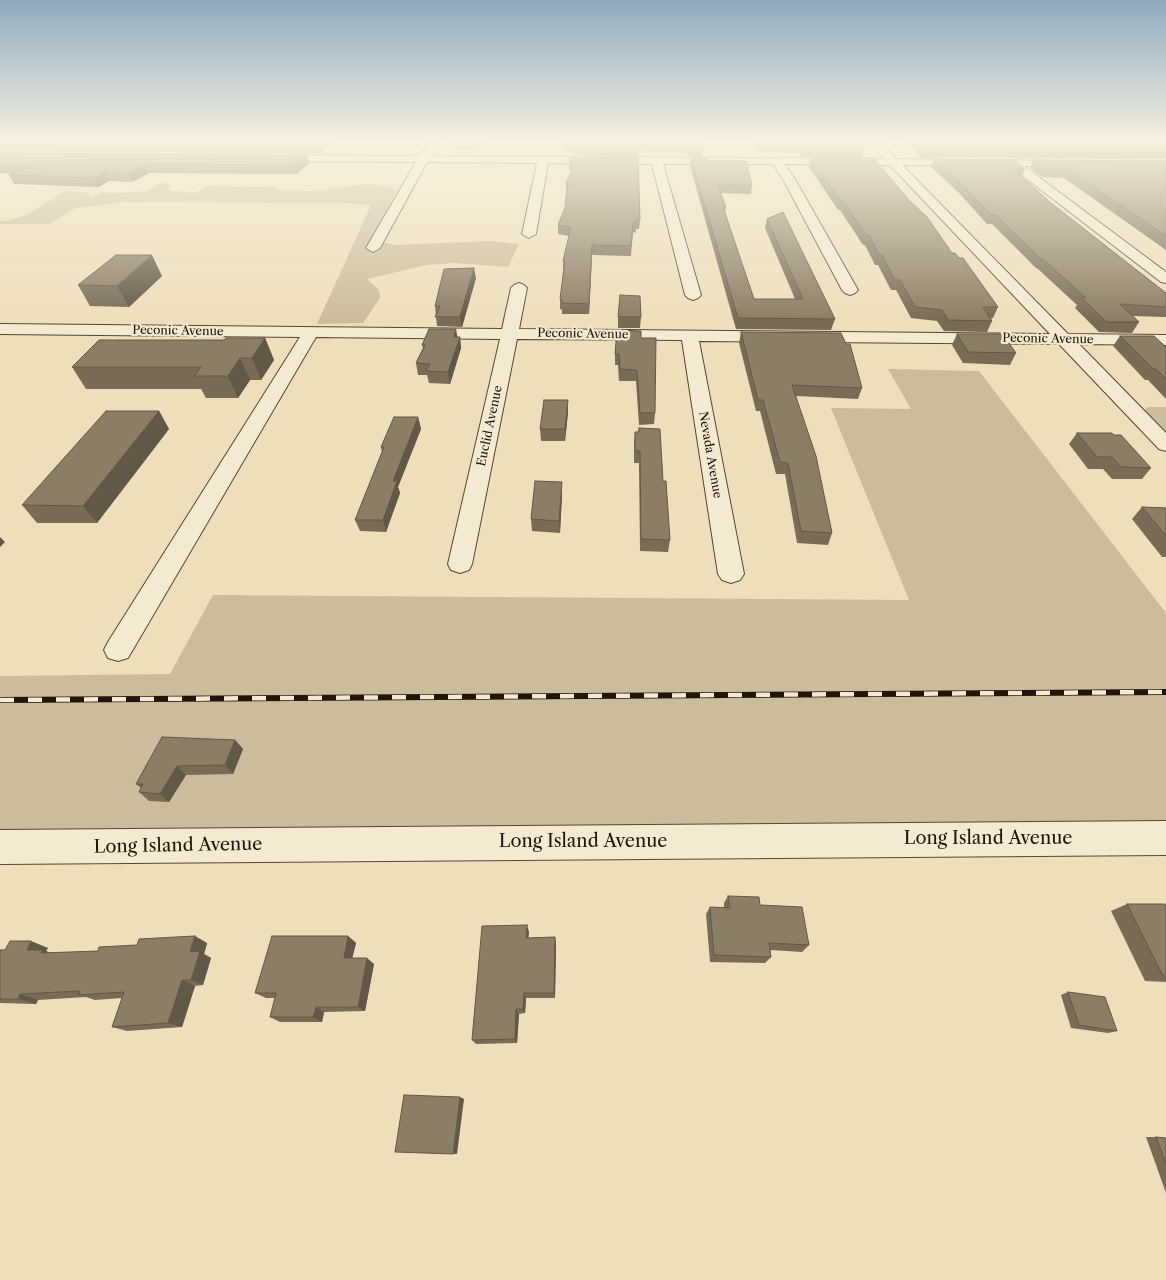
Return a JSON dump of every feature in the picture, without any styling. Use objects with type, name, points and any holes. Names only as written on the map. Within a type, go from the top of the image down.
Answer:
[{"type":"street","points":[[373,248],[400,202]]},
{"type":"street","points":[[529,234],[535,202]]},
{"type":"street","points":[[668,202],[693,295]]},
{"type":"street","points":[[801,202],[850,290]]},
{"type":"street","points":[[932,202],[1166,445]]},
{"type":"street","points":[[1064,202],[1166,279]]},
{"type":"street","name":"Euclid Avenue","points":[[460,564],[519,288]]},
{"type":"street","name":"Peconic Avenue","points":[[0,329],[1166,340]]},
{"type":"street","points":[[118,650],[311,332]]},
{"type":"street","name":"Nevada Avenue","points":[[690,335],[731,574]]},
{"type":"street","name":"Long Island Avenue","points":[[0,847],[1166,838]]},
{"type":"shaded area","points":[[48,202],[391,202],[371,239],[395,245],[489,241],[519,244],[508,267],[455,263],[426,265],[367,279],[379,290],[380,298],[363,323],[317,324],[371,205],[343,203],[124,202],[76,208],[49,224],[0,224],[0,221],[7,221],[29,214]]},
{"type":"shaded area","points":[[888,369],[979,371],[1166,613],[1166,837],[0,847],[0,676],[170,674],[213,595],[909,600],[831,408],[911,409]]},
{"type":"shaded area","points":[[1148,407],[1166,407],[1166,434],[1144,411]]},
{"type":"building","points":[[566,202],[639,202],[640,220],[636,219],[636,223],[633,223],[631,246],[592,245],[589,304],[562,303],[560,299],[565,261],[563,261],[571,227],[558,225]]},
{"type":"building","points":[[704,202],[724,202],[726,207],[723,207],[754,299],[803,299],[767,219],[783,212],[835,319],[738,318]]},
{"type":"building","points":[[843,202],[911,202],[927,217],[952,253],[955,253],[959,258],[963,258],[998,307],[983,307],[992,321],[948,320],[942,310],[915,307],[900,280],[895,280],[882,255],[879,255],[869,235],[866,235]]},
{"type":"building","points":[[979,202],[1050,202],[1166,293],[1166,307],[1120,304],[1139,322],[1106,322],[1081,297],[1086,298],[1041,259],[996,215],[991,215]]},
{"type":"building","points":[[1116,202],[1166,202],[1166,236]]},
{"type":"building","points":[[116,255],[152,255],[117,286],[78,285]]},
{"type":"building","points":[[474,268],[460,317],[435,317],[440,306],[435,306],[444,269]]},
{"type":"building","points":[[620,295],[640,296],[641,317],[618,317]]},
{"type":"building","points":[[429,329],[456,329],[454,337],[460,337],[448,372],[426,371],[430,364],[416,363],[425,345],[422,345]]},
{"type":"building","points":[[617,330],[641,331],[641,338],[656,338],[655,413],[640,413],[637,370],[620,369],[619,354],[615,354]]},
{"type":"building","points":[[741,332],[841,333],[846,344],[850,344],[862,388],[792,385],[816,456],[832,533],[801,531],[788,463],[780,462],[763,400],[758,400]]},
{"type":"building","points":[[957,334],[1002,334],[1016,353],[968,352]]},
{"type":"building","points":[[1120,336],[1154,336],[1166,347],[1166,379],[1156,369],[1153,369]]},
{"type":"building","points":[[226,338],[265,338],[252,358],[240,358],[228,376],[194,376],[201,367],[72,367],[99,340],[224,340]]},
{"type":"building","points":[[544,400],[568,400],[565,429],[540,429]]},
{"type":"building","points":[[106,411],[159,411],[83,506],[22,505]]},
{"type":"building","points":[[394,417],[418,417],[393,481],[397,481],[383,520],[355,520],[384,447],[381,447]]},
{"type":"building","points":[[639,428],[660,429],[663,481],[666,481],[670,540],[641,539],[640,451],[635,451],[635,432],[639,432]]},
{"type":"building","points":[[1077,433],[1112,433],[1114,435],[1121,435],[1151,468],[1121,467],[1112,457],[1097,457]]},
{"type":"building","points":[[535,481],[562,482],[559,521],[531,519]]},
{"type":"building","points":[[1142,507],[1166,508],[1166,536]]},
{"type":"building","points":[[162,737],[235,740],[225,765],[177,766],[160,794],[139,792],[143,784],[136,784]]},
{"type":"building","points":[[728,896],[759,897],[760,905],[802,907],[809,945],[769,943],[771,957],[714,955],[710,907],[730,908]]},
{"type":"building","points":[[1127,904],[1165,904],[1166,976],[1163,976]]},
{"type":"building","points":[[527,925],[526,938],[555,937],[554,993],[524,993],[523,1009],[516,1009],[515,1039],[472,1040],[482,926]]},
{"type":"building","points":[[195,936],[190,952],[200,951],[191,980],[182,980],[168,1023],[112,1027],[124,992],[79,995],[80,991],[20,994],[18,999],[0,999],[0,950],[5,950],[10,941],[31,941],[27,950],[43,950],[41,953],[98,951],[99,947],[137,945],[139,939]]},
{"type":"building","points":[[272,936],[348,936],[344,958],[367,958],[358,1007],[316,1007],[313,1017],[270,1017],[276,993],[255,993]]},
{"type":"building","points":[[1068,992],[1105,997],[1117,1031],[1079,1025]]},
{"type":"building","points":[[404,1095],[460,1097],[453,1154],[395,1152]]},
{"type":"building","points":[[1156,1137],[1166,1138],[1166,1164]]},
{"type":"railway","points":[[0,700],[1166,692]]}]
